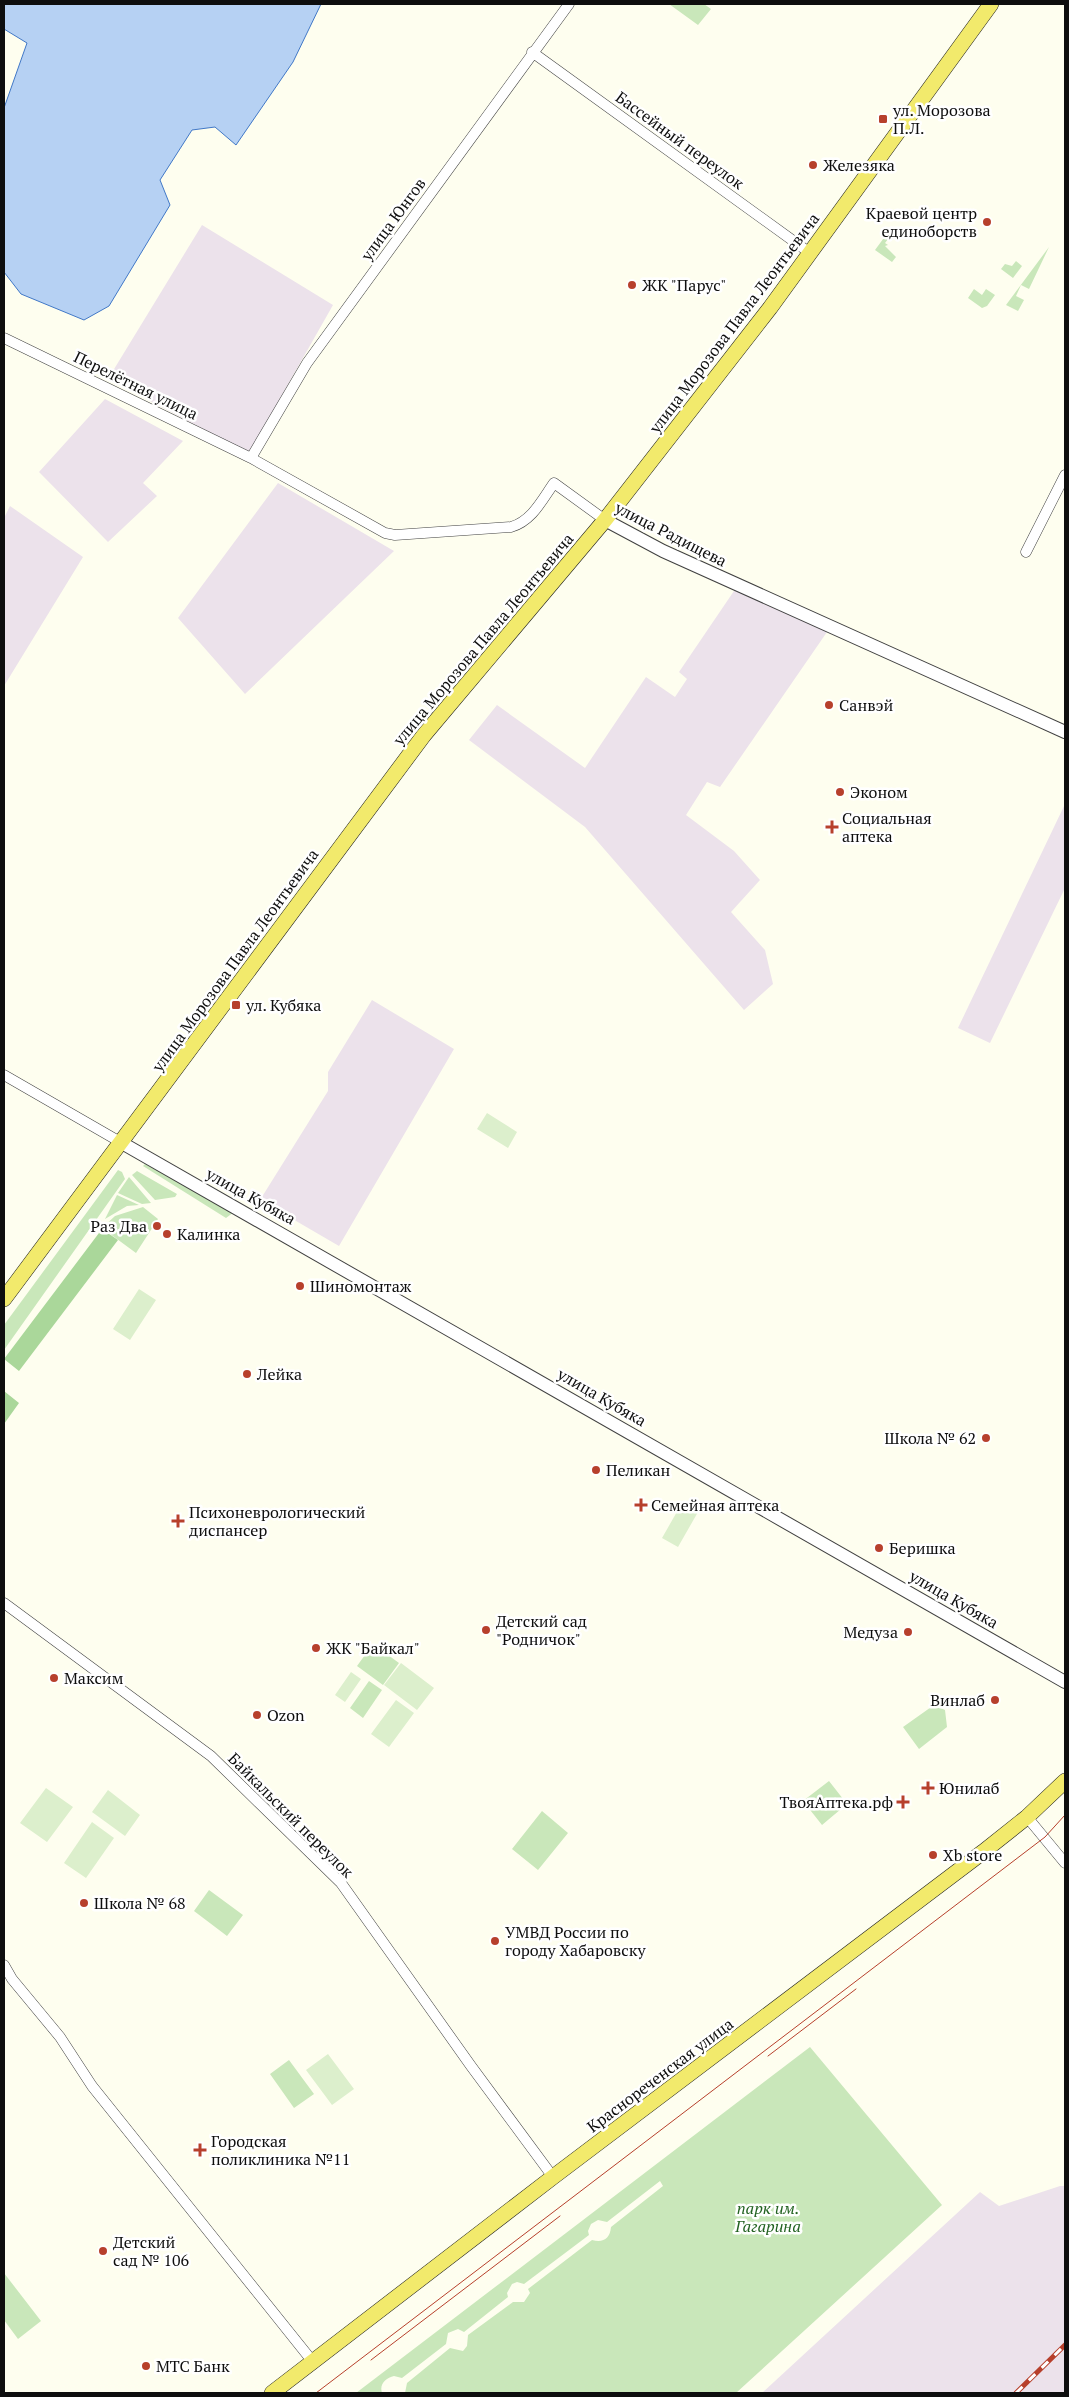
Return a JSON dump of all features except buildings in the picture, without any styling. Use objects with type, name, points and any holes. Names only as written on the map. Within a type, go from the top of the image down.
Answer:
[{"type":"main road","name":"улица Морозова Павла Леонтьевича","points":[[4,1299],[424,735],[605,520],[701,398],[810,253],[991,4]]},
{"type":"main road","name":"Краснореченская улица","points":[[272,2393],[1027,1817],[1065,1781]]},
{"type":"street","name":"улица Юнгов","points":[[251,458],[307,363],[532,52],[569,4]]},
{"type":"street","name":"Бассейный переулок","points":[[532,52],[810,253]]},
{"type":"street","name":"Перелётная улица","points":[[6,339],[113,389],[251,458]]},
{"type":"street","name":"улица Радищева","points":[[251,458],[390,534],[511,528],[526,520],[532,514],[554,483],[605,520],[663,551],[1065,732]]},
{"type":"street","points":[[1026,552],[1065,475]]},
{"type":"street","points":[[4,1075],[122,1143]]},
{"type":"street","name":"улица Кубяка","points":[[122,1143],[1065,1682]]},
{"type":"street","name":"Байкальский переулок","points":[[4,1603],[211,1756],[341,1883],[465,2058],[553,2177]]},
{"type":"street","points":[[1027,1817],[1065,1863]]},
{"type":"street","points":[[4,1965],[12,1979],[60,2037],[92,2086],[313,2362]]},
{"type":"shaded area","points":[[202,225],[333,305],[249,453],[108,379]]},
{"type":"shaded area","points":[[105,399],[183,441],[143,483],[157,496],[108,542],[39,472]]},
{"type":"shaded area","points":[[278,483],[394,551],[245,694],[178,618]]},
{"type":"shaded area","points":[[10,506],[83,557],[4,686],[4,518]]},
{"type":"shaded area","points":[[736,588],[827,632],[720,787],[707,782],[686,815],[734,851],[760,880],[731,912],[765,950],[773,984],[744,1010],[585,827],[469,740],[497,705],[585,768],[646,677],[675,697],[687,679],[679,672]]},
{"type":"shaded area","points":[[1065,804],[1065,888],[990,1043],[958,1028]]},
{"type":"shaded area","points":[[372,1000],[454,1049],[339,1246],[260,1200],[328,1091],[328,1072]]},
{"type":"shaded area","points":[[1065,2186],[1065,2393],[762,2393],[980,2192],[999,2206]]},
{"type":"green space","points":[[669,4],[704,4],[711,9],[698,25]]},
{"type":"green space","points":[[889,231],[892,234],[885,243],[888,245],[885,246],[896,257],[892,262],[875,250]]},
{"type":"green space","points":[[1049,247],[1029,289],[1021,285],[1016,296],[1024,300],[1018,311],[1006,305]]},
{"type":"green space","points":[[1016,261],[1022,266],[1013,278],[1001,269],[1005,264],[1012,266]]},
{"type":"green space","points":[[974,289],[982,295],[986,289],[995,295],[987,306],[982,308],[968,298]]},
{"type":"green space","points":[[487,1113],[517,1132],[508,1148],[477,1129]]},
{"type":"green space","points":[[145,1164],[234,1212],[226,1218],[143,1166]]},
{"type":"green space","points":[[118,1170],[122,1172],[125,1179],[4,1350],[4,1325]]},
{"type":"green space","points":[[137,1171],[177,1194],[175,1197],[155,1200],[132,1175]]},
{"type":"green space","points":[[129,1177],[151,1203],[142,1204],[118,1193]]},
{"type":"green space","points":[[117,1195],[139,1205],[127,1206],[105,1219]]},
{"type":"green space","points":[[143,1207],[158,1219],[136,1253],[102,1228],[115,1216]]},
{"type":"green space","points":[[102,1229],[118,1240],[19,1371],[4,1359]]},
{"type":"green space","points":[[139,1289],[156,1300],[130,1340],[113,1329]]},
{"type":"green space","points":[[4,1391],[19,1403],[4,1424]]},
{"type":"green space","points":[[682,1503],[698,1512],[678,1547],[662,1538]]},
{"type":"green space","points":[[373,1644],[399,1663],[383,1685],[357,1666]]},
{"type":"green space","points":[[401,1663],[434,1688],[417,1710],[384,1685]]},
{"type":"green space","points":[[351,1672],[361,1679],[345,1702],[335,1695]]},
{"type":"green space","points":[[369,1681],[382,1690],[363,1718],[350,1708]]},
{"type":"green space","points":[[396,1700],[414,1713],[389,1747],[371,1734]]},
{"type":"green space","points":[[934,1705],[945,1710],[947,1727],[919,1749],[903,1727]]},
{"type":"green space","points":[[829,1781],[847,1804],[822,1825],[803,1801]]},
{"type":"green space","points":[[46,1788],[73,1807],[47,1842],[20,1823]]},
{"type":"green space","points":[[108,1790],[140,1815],[125,1836],[92,1812]]},
{"type":"green space","points":[[542,1811],[568,1833],[538,1870],[512,1849]]},
{"type":"green space","points":[[92,1822],[114,1838],[86,1878],[64,1863]]},
{"type":"green space","points":[[209,1890],[243,1915],[227,1936],[194,1911]]},
{"type":"green space","name":"парк им. Гагарина","points":[[810,2047],[942,2205],[736,2393],[405,2393],[407,2383],[450,2348],[463,2351],[467,2346],[468,2335],[513,2302],[524,2302],[530,2293],[528,2289],[592,2240],[599,2241],[605,2239],[609,2235],[611,2227],[663,2186],[660,2181],[607,2222],[598,2220],[591,2224],[588,2231],[589,2235],[524,2284],[517,2282],[512,2284],[507,2293],[508,2297],[464,2332],[458,2329],[448,2333],[446,2344],[402,2378],[394,2376],[388,2378],[382,2384],[382,2393],[356,2393]]},
{"type":"green space","points":[[328,2054],[354,2089],[332,2105],[306,2070]]},
{"type":"green space","points":[[289,2060],[314,2094],[294,2108],[270,2074]]},
{"type":"green space","points":[[4,2273],[41,2321],[18,2339],[4,2320]]},
{"type":"water","points":[[4,4],[321,4],[293,62],[236,145],[215,127],[192,130],[160,180],[170,205],[109,306],[84,320],[21,294],[4,272],[4,108],[27,43],[4,29]]},
{"type":"tram line","points":[[316,2393],[1045,1837],[1065,1815]]},
{"type":"tram line","points":[[768,2056],[856,1989]]},
{"type":"tram line","points":[[371,2360],[560,2216]]},
{"type":"railway","points":[[1016,2393],[1065,2345]]},
{"type":"place","name":"ул. Морозова П.Л.","points":[[883,119]]},
{"type":"place","name":"Железяка","points":[[813,165]]},
{"type":"place","name":"Краевой центр единоборств","points":[[987,222]]},
{"type":"place","name":"ЖК \"Парус\"","points":[[632,285]]},
{"type":"place","name":"Санвэй","points":[[829,705]]},
{"type":"place","name":"Эконом","points":[[840,792]]},
{"type":"place","name":"Социальная аптека","points":[[832,827]]},
{"type":"place","name":"ул. Кубяка","points":[[236,1005]]},
{"type":"place","name":"Раз Два","points":[[157,1226]]},
{"type":"place","name":"Калинка","points":[[167,1234]]},
{"type":"place","name":"Шиномонтаж","points":[[300,1286]]},
{"type":"place","name":"Лейка","points":[[247,1374]]},
{"type":"place","name":"Школа № 62","points":[[986,1438]]},
{"type":"place","name":"Пеликан","points":[[596,1470]]},
{"type":"place","name":"Семейная аптека","points":[[641,1505]]},
{"type":"place","name":"Психоневрологический диспансер","points":[[178,1521]]},
{"type":"place","name":"Беришка","points":[[879,1548]]},
{"type":"place","name":"Детский сад \"Родничок\"","points":[[486,1630]]},
{"type":"place","name":"Медуза","points":[[908,1632]]},
{"type":"place","name":"ЖК \"Байкал\"","points":[[316,1648]]},
{"type":"place","name":"Максим","points":[[54,1678]]},
{"type":"place","name":"Винлаб","points":[[995,1700]]},
{"type":"place","name":"Ozon","points":[[257,1715]]},
{"type":"place","name":"Юнилаб","points":[[928,1788]]},
{"type":"place","name":"ТвояАптека.рф","points":[[903,1802]]},
{"type":"place","name":"Xb store","points":[[933,1855]]},
{"type":"place","name":"Школа № 68","points":[[84,1903]]},
{"type":"place","name":"УМВД России по городу Хабаровску","points":[[495,1941]]},
{"type":"place","name":"Городская поликлиника №11","points":[[200,2150]]},
{"type":"place","name":"Детский сад № 106","points":[[103,2251]]},
{"type":"place","name":"МТС Банк","points":[[146,2366]]}]
